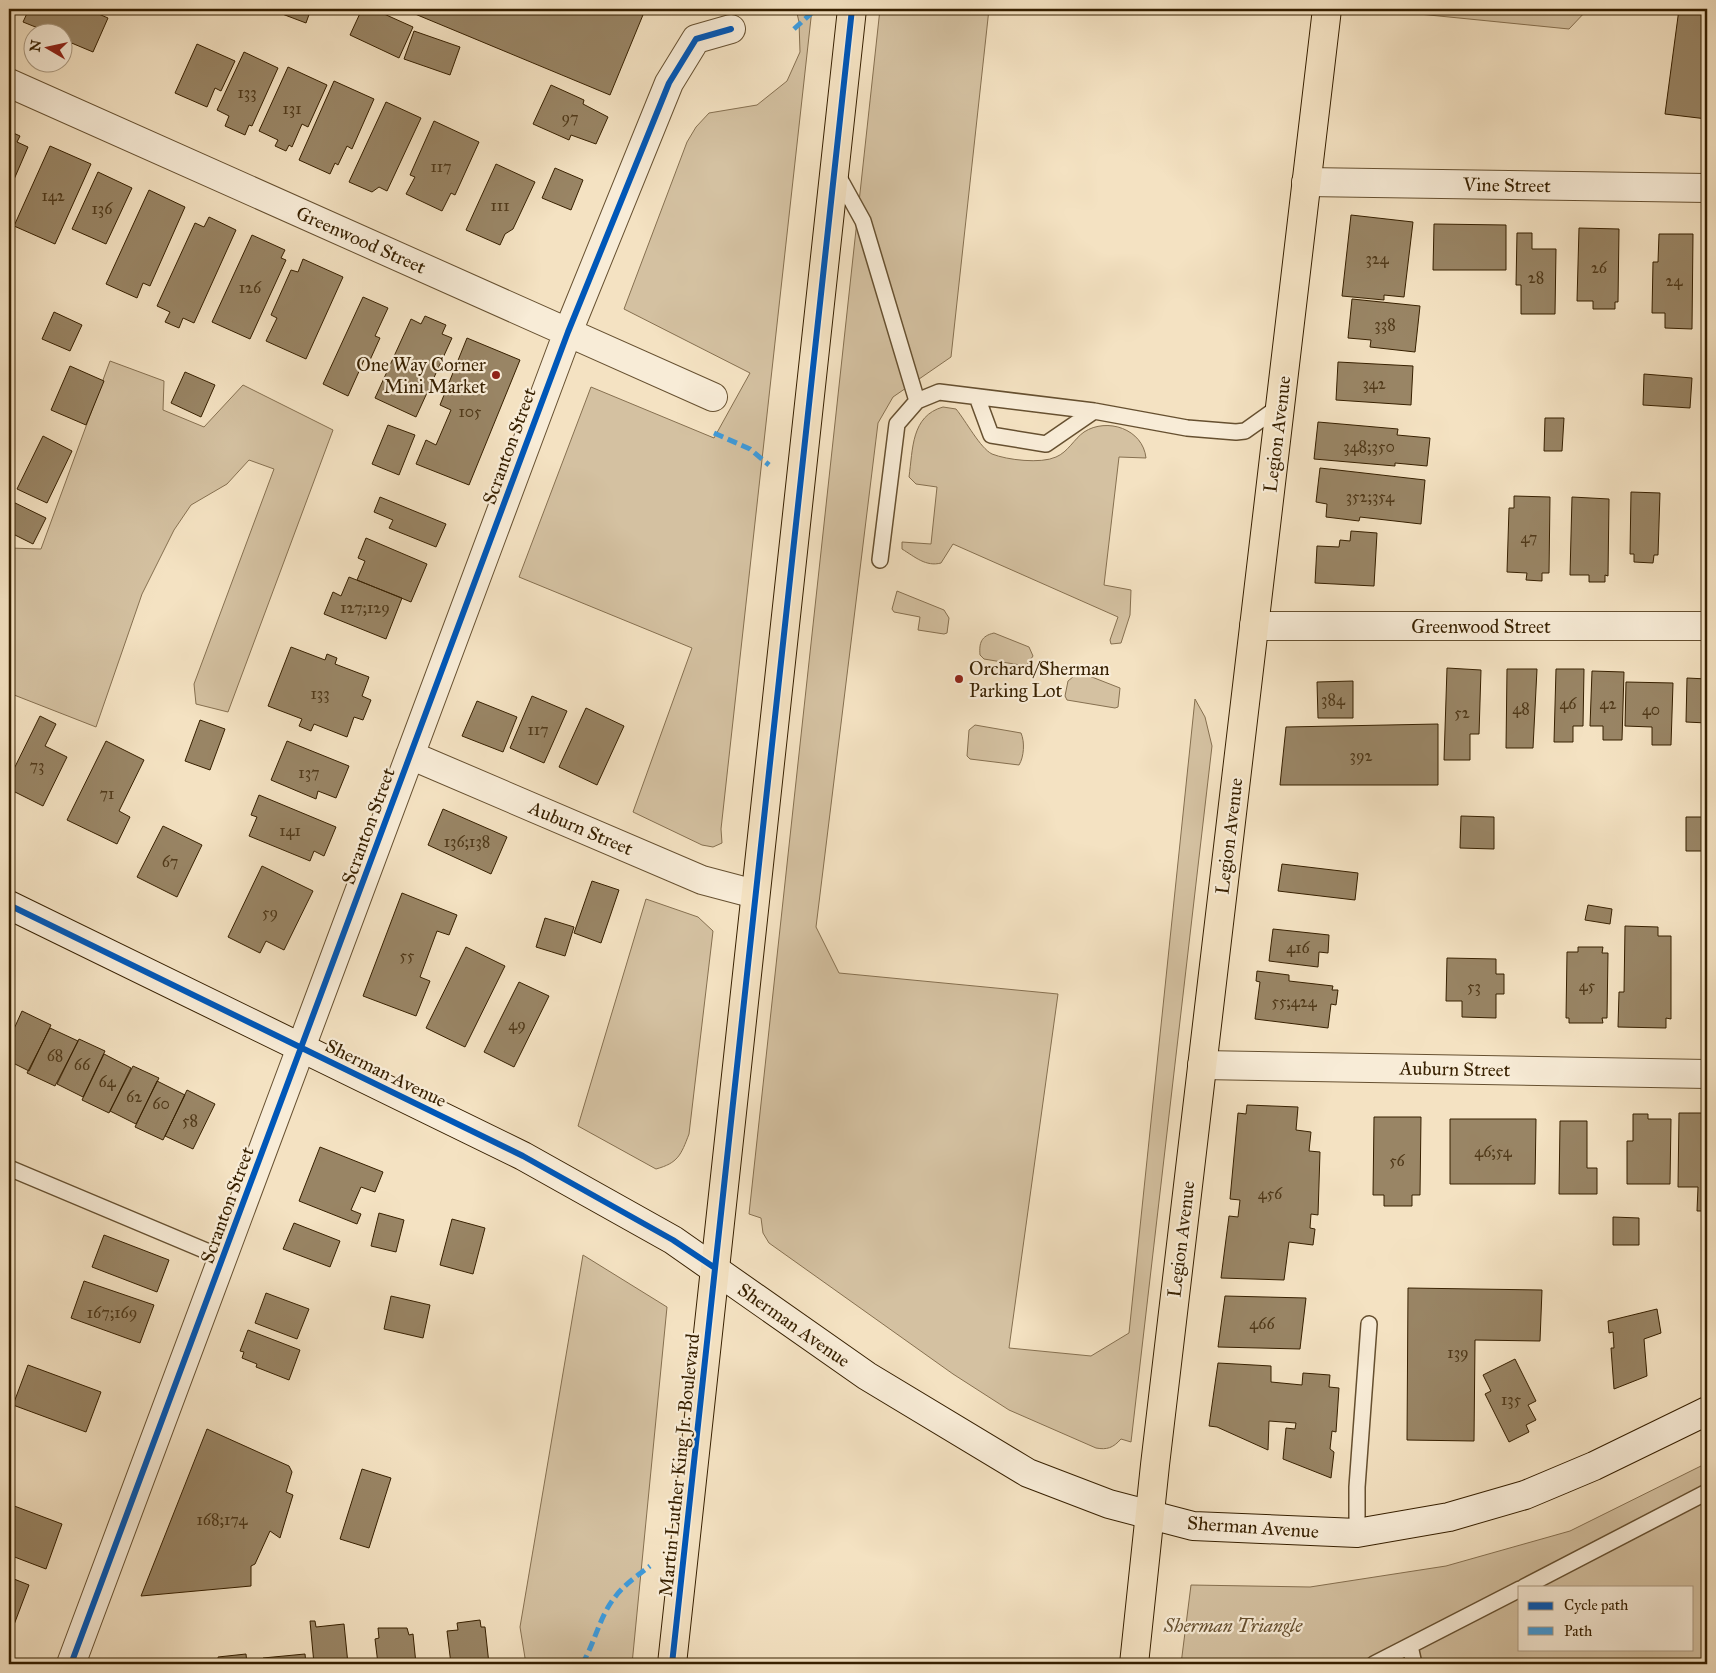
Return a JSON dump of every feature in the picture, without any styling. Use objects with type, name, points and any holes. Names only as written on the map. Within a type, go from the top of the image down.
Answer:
[{"type":"highway","name":"Martin Luther King Jr. Boulevard","points":[[672,1664],[852,9]]},
{"type":"highway","name":"Legion Avenue","points":[[1134,1664],[1149,1515],[1327,9]]},
{"type":"street","name":"Scranton Street","points":[[71,1664],[568,332],[669,83],[696,39],[731,29]]},
{"type":"street","name":"Greenwood Street","points":[[9,83],[713,397]]},
{"type":"street","name":"Vine Street","points":[[1306,182],[1707,188]]},
{"type":"street","name":"Greenwood Street","points":[[1254,626],[1707,626]]},
{"type":"street","name":"Auburn Street","points":[[410,755],[702,880],[755,894]]},
{"type":"street","name":"Sherman Avenue","points":[[9,905],[523,1156],[673,1240],[867,1376],[1028,1473],[1109,1504],[1193,1526],[1357,1533],[1450,1517],[1525,1494],[1594,1466],[1707,1411]]},
{"type":"street","name":"Auburn Street","points":[[1202,1065],[1707,1074]]},
{"type":"lane","points":[[835,170],[863,221],[917,401]]},
{"type":"lane","points":[[880,560],[896,424],[917,401],[939,392],[1094,411],[1174,425],[1245,431],[1280,406]]},
{"type":"lane","points":[[978,397],[991,435],[1046,444],[1094,411]]},
{"type":"lane","points":[[9,1168],[223,1258]]},
{"type":"lane","points":[[1357,1533],[1357,1487],[1369,1324]]},
{"type":"lane","points":[[1526,1586],[1707,1492]]},
{"type":"lane","points":[[1374,1664],[1518,1590]]},
{"type":"lane","points":[[1410,1646],[1414,1664]]},
{"type":"green space","points":[[796,9],[812,9],[721,829],[722,843],[713,847],[702,845],[633,812],[692,648],[519,577],[591,387],[714,438],[750,373],[624,309],[687,142],[696,127],[709,113],[757,105],[787,81],[800,52],[799,22]]},
{"type":"green space","points":[[880,9],[989,9],[951,357],[893,397],[878,423],[816,927],[839,973],[1058,994],[1009,1348],[1091,1356],[1129,1333],[1195,699],[1205,717],[1212,746],[1131,1442],[1121,1439],[1112,1446],[1103,1449],[1096,1448],[1009,1410],[953,1374],[769,1243],[763,1233],[761,1218],[749,1214]]},
{"type":"green space","points":[[1369,9],[1588,9],[1569,29]]},
{"type":"green space","points":[[110,361],[164,381],[163,410],[204,427],[243,385],[333,430],[228,712],[196,704],[194,684],[274,469],[249,460],[227,484],[191,505],[174,530],[142,594],[96,727],[9,693],[9,548],[41,549]]},
{"type":"green space","points":[[943,407],[956,409],[987,451],[998,456],[1015,459],[1033,461],[1056,457],[1064,452],[1084,432],[1103,426],[1122,428],[1138,440],[1146,458],[1119,457],[1104,585],[1131,590],[1130,615],[1121,643],[1111,644],[1110,640],[1118,617],[953,544],[941,563],[936,564],[925,562],[902,549],[902,542],[931,544],[937,487],[916,484],[909,477],[913,445],[919,426],[933,411]]},
{"type":"green space","points":[[897,591],[944,610],[949,618],[947,633],[918,630],[920,617],[894,612],[892,609]]},
{"type":"green space","points":[[994,633],[1029,647],[1033,656],[1026,666],[984,659],[980,655],[982,641],[986,636]]},
{"type":"green space","points":[[1079,672],[1120,688],[1118,707],[1067,700],[1065,696],[1068,681]]},
{"type":"green space","points":[[975,725],[1021,733],[1023,749],[1019,765],[970,759],[967,756],[969,730]]},
{"type":"green space","points":[[646,899],[698,917],[713,931],[689,1134],[678,1157],[669,1164],[656,1169],[578,1126]]},
{"type":"green space","points":[[583,1255],[667,1307],[632,1664],[526,1664],[520,1627]]},
{"type":"green space","name":"Sherman Triangle","points":[[1707,1463],[1707,1664],[1181,1664],[1191,1585],[1310,1587],[1446,1566],[1570,1531]]},
{"type":"building","points":[[29,9],[87,9],[108,18],[93,52],[72,43],[72,22],[23,22]]},
{"type":"building","points":[[269,9],[311,9],[306,23]]},
{"type":"building","points":[[362,9],[373,9],[413,27],[399,58],[350,35]]},
{"type":"building","points":[[403,9],[641,9],[645,10],[610,95]]},
{"type":"building","points":[[1679,9],[1707,9],[1707,119],[1665,114]]},
{"type":"building","points":[[414,31],[460,47],[450,75],[404,59]]},
{"type":"building","points":[[197,44],[235,61],[221,91],[215,88],[207,107],[175,93]]},
{"type":"building","points":[[244,52],[278,68],[252,126],[249,125],[245,135],[225,126],[229,116],[217,110]]},
{"type":"building","points":[[288,67],[327,85],[308,127],[302,124],[292,147],[289,145],[286,151],[275,146],[278,140],[259,131]]},
{"type":"building","points":[[334,81],[374,99],[352,149],[347,146],[338,165],[335,163],[330,174],[299,160]]},
{"type":"building","points":[[551,85],[584,100],[583,104],[608,117],[596,144],[571,135],[569,140],[533,124]]},
{"type":"building","points":[[386,102],[421,118],[387,191],[379,187],[372,192],[349,182]]},
{"type":"building","points":[[434,121],[479,142],[455,195],[451,193],[442,211],[406,194],[415,177],[410,175]]},
{"type":"building","points":[[9,131],[20,136],[17,142],[28,147],[9,191]]},
{"type":"building","points":[[50,146],[91,164],[55,244],[14,226]]},
{"type":"building","points":[[496,164],[535,182],[513,229],[505,234],[500,245],[466,230]]},
{"type":"building","points":[[555,168],[583,180],[571,210],[542,198]]},
{"type":"building","points":[[98,172],[132,188],[106,244],[72,229]]},
{"type":"building","points":[[149,190],[185,207],[150,286],[143,283],[137,298],[106,284]]},
{"type":"building","points":[[1351,215],[1413,222],[1404,297],[1384,295],[1384,300],[1342,296]]},
{"type":"building","points":[[209,217],[236,230],[194,323],[183,318],[179,328],[165,322],[170,312],[157,306],[195,223],[204,227]]},
{"type":"building","points":[[1434,224],[1506,225],[1506,270],[1433,270]]},
{"type":"building","points":[[1579,228],[1619,229],[1618,302],[1615,302],[1615,309],[1593,309],[1593,301],[1577,301]]},
{"type":"building","points":[[1517,233],[1532,233],[1532,249],[1556,249],[1555,314],[1521,314],[1521,285],[1516,285]]},
{"type":"building","points":[[1659,234],[1693,234],[1692,329],[1665,328],[1665,313],[1652,313],[1653,262],[1658,262]]},
{"type":"building","points":[[252,235],[285,250],[281,258],[286,260],[250,339],[212,322]]},
{"type":"building","points":[[303,259],[343,277],[306,359],[266,341],[277,318],[271,315],[291,270],[298,272]]},
{"type":"building","points":[[363,297],[388,308],[375,336],[380,338],[370,360],[365,358],[348,396],[323,384]]},
{"type":"building","points":[[1352,299],[1420,306],[1415,352],[1370,347],[1371,340],[1348,338]]},
{"type":"building","points":[[54,312],[82,325],[70,351],[42,339]]},
{"type":"building","points":[[425,316],[446,325],[442,334],[452,338],[416,417],[375,398],[411,319],[421,324]]},
{"type":"building","points":[[467,338],[520,360],[469,485],[416,464],[426,440],[436,445],[451,410],[440,405]]},
{"type":"building","points":[[1338,362],[1413,366],[1411,405],[1336,400]]},
{"type":"building","points":[[70,366],[104,381],[86,425],[51,410]]},
{"type":"building","points":[[185,372],[215,385],[201,417],[171,403]]},
{"type":"building","points":[[1644,374],[1692,378],[1690,408],[1643,405]]},
{"type":"building","points":[[1545,418],[1564,418],[1562,451],[1544,451]]},
{"type":"building","points":[[1318,422],[1398,429],[1397,435],[1430,438],[1427,466],[1395,463],[1395,466],[1314,459]]},
{"type":"building","points":[[388,425],[415,435],[399,475],[372,464]]},
{"type":"building","points":[[43,436],[72,451],[47,503],[17,489]]},
{"type":"building","points":[[1320,468],[1425,480],[1421,524],[1360,517],[1359,521],[1326,517],[1327,504],[1316,502]]},
{"type":"building","points":[[1631,492],[1660,493],[1658,555],[1654,555],[1653,563],[1634,562],[1634,554],[1630,554]]},
{"type":"building","points":[[1707,493],[1707,555],[1705,555]]},
{"type":"building","points":[[1514,496],[1550,497],[1549,573],[1542,573],[1542,581],[1526,580],[1527,573],[1507,572],[1509,508],[1514,508]]},
{"type":"building","points":[[380,497],[446,524],[436,547],[389,528],[393,520],[374,512]]},
{"type":"building","points":[[1572,497],[1609,499],[1608,576],[1605,575],[1605,582],[1589,582],[1589,575],[1570,575]]},
{"type":"building","points":[[9,500],[46,518],[33,544],[9,532]]},
{"type":"building","points":[[1351,531],[1377,533],[1374,586],[1315,583],[1317,546],[1339,547],[1340,540],[1350,541]]},
{"type":"building","points":[[366,538],[427,564],[411,602],[357,580],[365,561],[358,558]]},
{"type":"building","points":[[349,577],[402,598],[386,639],[324,614],[333,592],[341,596]]},
{"type":"building","points":[[291,647],[325,660],[327,654],[337,658],[335,664],[369,677],[362,696],[371,700],[363,720],[354,717],[347,737],[314,724],[311,731],[299,726],[302,719],[268,706]]},
{"type":"building","points":[[1447,668],[1481,670],[1479,734],[1470,734],[1470,760],[1444,760]]},
{"type":"building","points":[[1507,669],[1537,669],[1533,748],[1506,748]]},
{"type":"building","points":[[1556,669],[1584,669],[1583,726],[1573,726],[1573,742],[1554,742]]},
{"type":"building","points":[[1592,671],[1624,672],[1622,740],[1603,740],[1603,726],[1590,726]]},
{"type":"building","points":[[1687,678],[1707,679],[1707,723],[1686,722]]},
{"type":"building","points":[[1353,681],[1353,718],[1318,718],[1317,682]]},
{"type":"building","points":[[1626,682],[1673,683],[1671,745],[1652,745],[1652,727],[1625,726]]},
{"type":"building","points":[[532,696],[567,711],[544,763],[510,748]]},
{"type":"building","points":[[477,701],[517,717],[503,752],[462,736]]},
{"type":"building","points":[[586,708],[624,726],[597,785],[559,767]]},
{"type":"building","points":[[40,716],[56,724],[45,746],[67,757],[43,806],[9,789],[9,779]]},
{"type":"building","points":[[200,720],[225,729],[210,770],[185,761]]},
{"type":"building","points":[[1438,724],[1438,785],[1280,785],[1286,727]]},
{"type":"building","points":[[106,741],[144,760],[119,811],[130,817],[117,844],[67,820]]},
{"type":"building","points":[[287,741],[349,766],[336,798],[318,791],[316,799],[271,780]]},
{"type":"building","points":[[259,795],[336,827],[324,856],[314,851],[310,861],[249,836],[257,817],[251,815]]},
{"type":"building","points":[[443,809],[507,837],[491,874],[428,845]]},
{"type":"building","points":[[1461,816],[1494,817],[1494,849],[1460,848]]},
{"type":"building","points":[[1686,817],[1707,817],[1707,851],[1686,851]]},
{"type":"building","points":[[163,826],[202,845],[177,897],[137,877]]},
{"type":"building","points":[[1282,864],[1358,873],[1355,900],[1278,891]]},
{"type":"building","points":[[262,866],[313,891],[284,950],[266,941],[260,953],[228,937]]},
{"type":"building","points":[[592,881],[619,890],[601,943],[574,933]]},
{"type":"building","points":[[402,893],[457,915],[449,935],[437,931],[420,977],[430,981],[416,1016],[363,996]]},
{"type":"building","points":[[1588,905],[1612,909],[1610,924],[1585,920]]},
{"type":"building","points":[[545,918],[574,927],[565,956],[536,947]]},
{"type":"building","points":[[1625,926],[1658,927],[1658,936],[1671,936],[1671,1019],[1666,1018],[1666,1028],[1618,1027],[1619,992],[1624,992]]},
{"type":"building","points":[[1273,929],[1329,935],[1328,953],[1319,952],[1318,967],[1269,961]]},
{"type":"building","points":[[466,947],[505,966],[465,1047],[426,1028]]},
{"type":"building","points":[[1578,947],[1603,947],[1602,953],[1608,953],[1607,1018],[1602,1018],[1603,1023],[1569,1023],[1569,1018],[1566,1018],[1567,952],[1578,952]]},
{"type":"building","points":[[1447,958],[1496,959],[1496,974],[1504,974],[1504,994],[1496,994],[1496,1018],[1462,1017],[1462,1001],[1446,1001]]},
{"type":"building","points":[[1257,971],[1289,975],[1289,981],[1333,986],[1332,990],[1338,990],[1336,1005],[1331,1004],[1328,1028],[1255,1019],[1260,982],[1256,981]]},
{"type":"building","points":[[519,982],[549,996],[514,1067],[484,1052]]},
{"type":"building","points":[[22,1011],[51,1025],[29,1071],[9,1061],[9,1040]]},
{"type":"building","points":[[50,1028],[78,1041],[55,1086],[27,1073]]},
{"type":"building","points":[[79,1039],[105,1051],[83,1097],[57,1084]]},
{"type":"building","points":[[104,1054],[131,1068],[109,1113],[82,1100]]},
{"type":"building","points":[[133,1066],[159,1078],[136,1124],[110,1111]]},
{"type":"building","points":[[157,1081],[185,1095],[163,1140],[135,1127]]},
{"type":"building","points":[[187,1090],[215,1104],[193,1149],[165,1136]]},
{"type":"building","points":[[1247,1105],[1298,1107],[1296,1130],[1311,1132],[1309,1151],[1320,1152],[1318,1215],[1311,1214],[1310,1228],[1315,1229],[1313,1245],[1289,1242],[1284,1280],[1221,1278],[1229,1216],[1238,1217],[1240,1200],[1230,1199],[1238,1113],[1246,1114]]},
{"type":"building","points":[[1679,1113],[1707,1113],[1707,1211],[1697,1211],[1698,1187],[1678,1187]]},
{"type":"building","points":[[1633,1114],[1648,1114],[1648,1119],[1671,1119],[1670,1184],[1627,1184],[1627,1141],[1633,1141]]},
{"type":"building","points":[[1374,1117],[1421,1117],[1420,1195],[1412,1195],[1412,1206],[1384,1206],[1384,1195],[1373,1195]]},
{"type":"building","points":[[1450,1119],[1536,1119],[1535,1184],[1450,1184]]},
{"type":"building","points":[[1560,1121],[1587,1121],[1587,1168],[1597,1168],[1597,1194],[1559,1194]]},
{"type":"building","points":[[320,1147],[383,1172],[375,1192],[361,1187],[351,1210],[361,1214],[357,1224],[299,1201]]},
{"type":"building","points":[[379,1213],[404,1220],[396,1252],[371,1246]]},
{"type":"building","points":[[1613,1217],[1639,1218],[1639,1245],[1613,1245]]},
{"type":"building","points":[[452,1219],[485,1228],[473,1274],[440,1265]]},
{"type":"building","points":[[294,1223],[340,1241],[330,1267],[283,1249]]},
{"type":"building","points":[[104,1235],[169,1260],[157,1292],[92,1267]]},
{"type":"building","points":[[84,1281],[154,1305],[140,1343],[71,1318]]},
{"type":"building","points":[[1408,1288],[1542,1290],[1540,1341],[1475,1340],[1474,1441],[1407,1440]]},
{"type":"building","points":[[266,1293],[309,1309],[297,1339],[255,1323]]},
{"type":"building","points":[[391,1296],[430,1305],[423,1338],[384,1329]]},
{"type":"building","points":[[1225,1296],[1306,1298],[1300,1349],[1218,1347]]},
{"type":"building","points":[[1657,1309],[1661,1333],[1644,1339],[1647,1376],[1614,1389],[1611,1348],[1614,1348],[1613,1332],[1609,1333],[1608,1321]]},
{"type":"building","points":[[248,1330],[300,1350],[289,1380],[256,1367],[257,1364],[242,1358],[244,1352],[240,1351]]},
{"type":"building","points":[[1515,1359],[1536,1401],[1528,1405],[1536,1420],[1526,1425],[1529,1432],[1509,1442],[1485,1394],[1491,1391],[1483,1375]]},
{"type":"building","points":[[1218,1363],[1271,1366],[1271,1382],[1302,1385],[1303,1373],[1330,1375],[1329,1387],[1339,1388],[1336,1432],[1332,1431],[1330,1449],[1334,1452],[1331,1478],[1283,1459],[1286,1428],[1295,1429],[1296,1423],[1269,1421],[1268,1450],[1217,1427],[1209,1426]]},
{"type":"building","points":[[28,1365],[101,1392],[86,1432],[13,1405]]},
{"type":"building","points":[[207,1429],[289,1466],[292,1472],[286,1492],[293,1495],[280,1538],[270,1531],[255,1564],[251,1566],[251,1586],[141,1596]]},
{"type":"building","points":[[362,1469],[391,1478],[369,1548],[340,1539]]},
{"type":"building","points":[[9,1504],[62,1524],[46,1569],[12,1556],[14,1550],[9,1548]]},
{"type":"building","points":[[9,1577],[29,1585],[12,1630],[9,1629]]},
{"type":"building","points":[[480,1620],[481,1627],[485,1627],[489,1664],[451,1664],[447,1631],[458,1630],[457,1623]]},
{"type":"building","points":[[310,1621],[315,1621],[316,1627],[344,1624],[348,1664],[314,1664]]},
{"type":"building","points":[[378,1628],[407,1628],[409,1635],[413,1634],[416,1664],[378,1664],[375,1639],[379,1638]]},
{"type":"building","points":[[246,1654],[247,1664],[219,1664],[218,1657]]},
{"type":"building","points":[[305,1654],[306,1664],[264,1664],[263,1658]]},
{"type":"marked path","points":[[794,29],[816,9]]},
{"type":"marked path","points":[[714,433],[750,449],[769,465]]},
{"type":"marked path","points":[[582,1664],[601,1621],[615,1597],[631,1580],[650,1566]]},
{"type":"cycle path","points":[[672,1664],[852,9]]},
{"type":"cycle path","points":[[71,1664],[568,332],[669,83],[696,39],[731,29]]},
{"type":"cycle path","points":[[9,905],[523,1156],[673,1240],[715,1268]]},
{"type":"place","name":"One Way Corner Mini Market","points":[[496,375]]},
{"type":"place","name":"Orchard/Sherman Parking Lot","points":[[959,679]]}]
